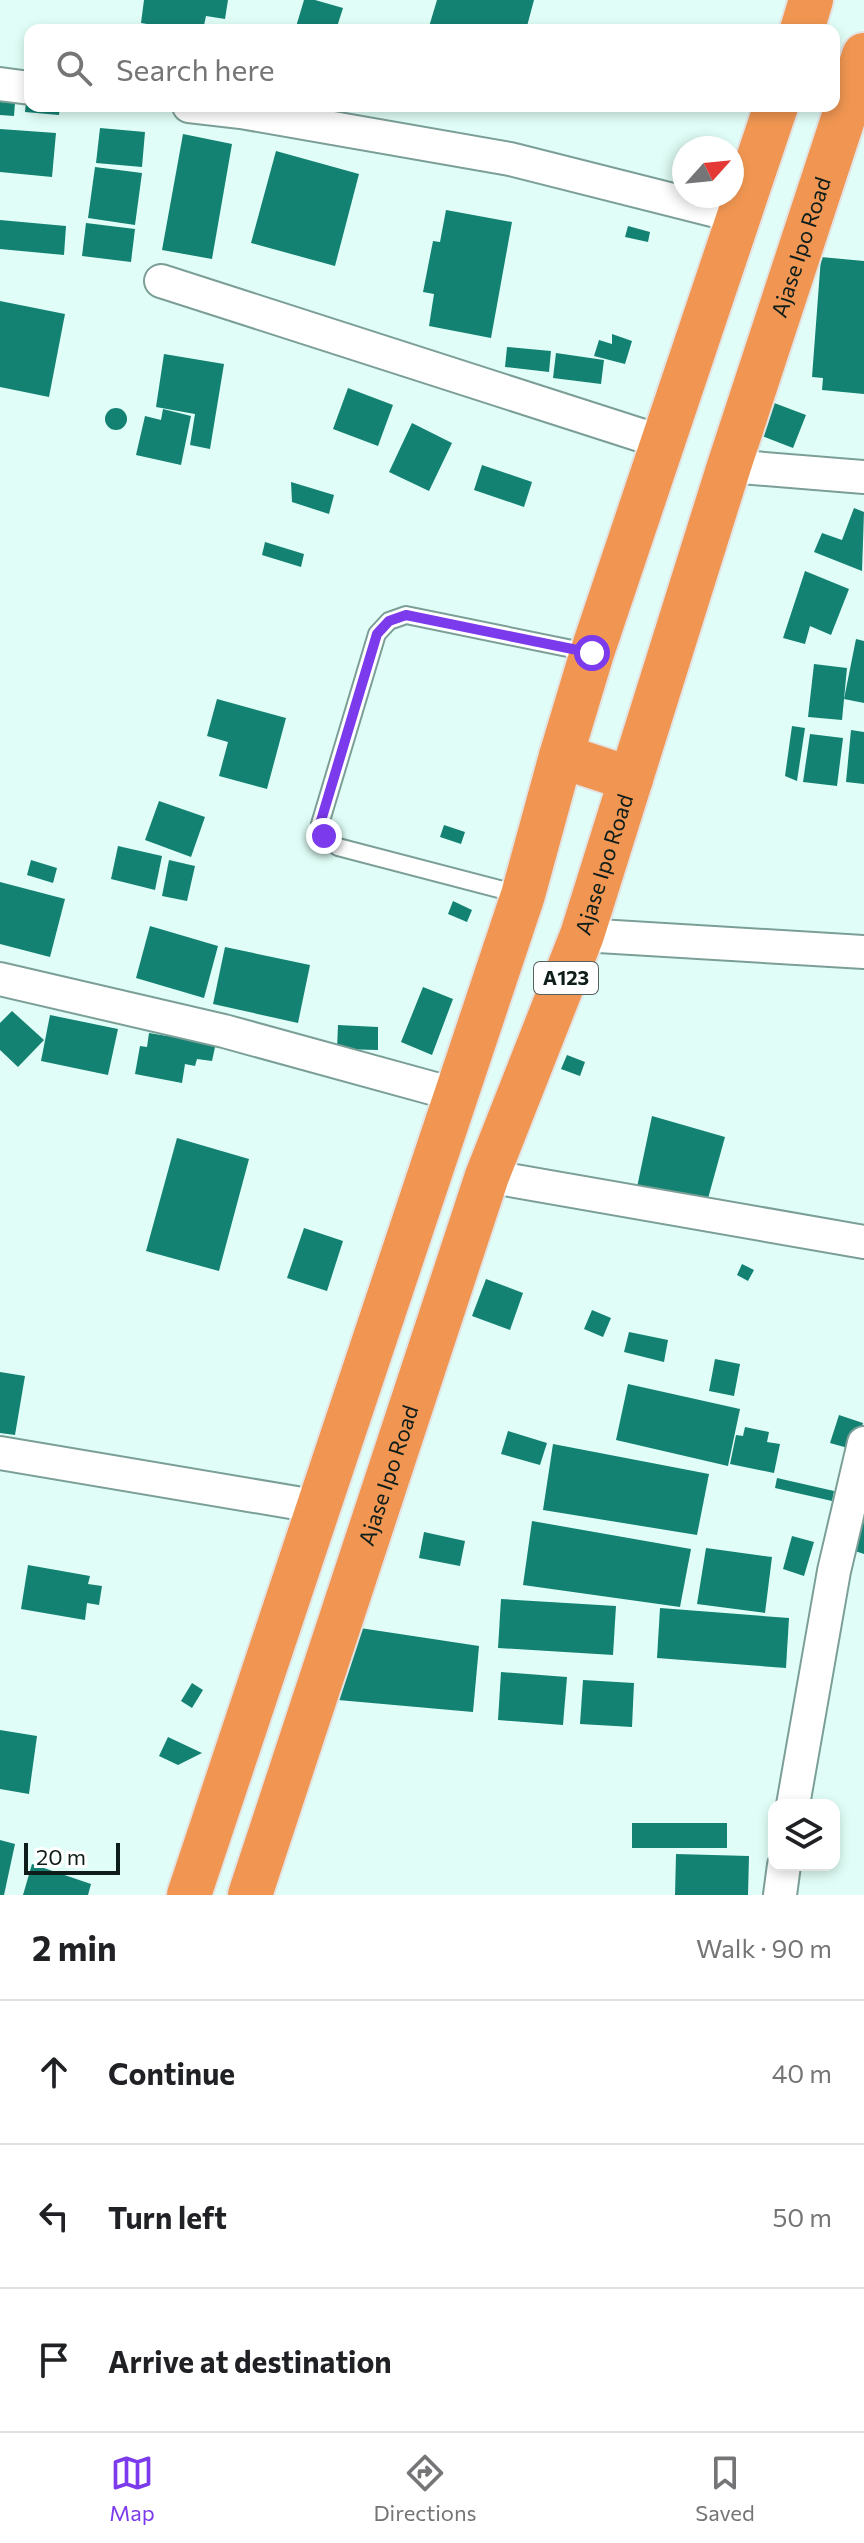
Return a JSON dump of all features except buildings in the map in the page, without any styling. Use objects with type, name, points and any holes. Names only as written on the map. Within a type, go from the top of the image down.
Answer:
[{"type":"highway","points":[[804,24],[811,0]]},
{"type":"highway","name":"Ajase Ipo Road","points":[[250,1895],[487,1176],[582,935],[729,466],[864,55]]},
{"type":"highway","name":"A123","points":[[189,1895],[523,895],[592,653],[774,112]]},
{"type":"highway","points":[[561,756],[631,779]]},
{"type":"street","points":[[0,84],[24,87]]},
{"type":"street","points":[[241,112],[510,159],[740,217]]},
{"type":"street","points":[[161,281],[662,442]]},
{"type":"street","points":[[729,466],[864,477]]},
{"type":"street","points":[[582,935],[864,952]]},
{"type":"street","points":[[0,979],[224,1031],[457,1095]]},
{"type":"street","points":[[487,1176],[864,1242]]},
{"type":"street","points":[[794,1799],[834,1571],[864,1443]]},
{"type":"street","points":[[0,1453],[320,1507]]},
{"type":"street","points":[[780,1895],[783,1871]]},
{"type":"lane","points":[[523,895],[338,847],[324,836],[320,824],[377,634],[389,621],[406,615],[592,653]]},
{"type":"route","points":[[324,836],[320,824],[377,634],[389,621],[406,615],[592,653]]}]
